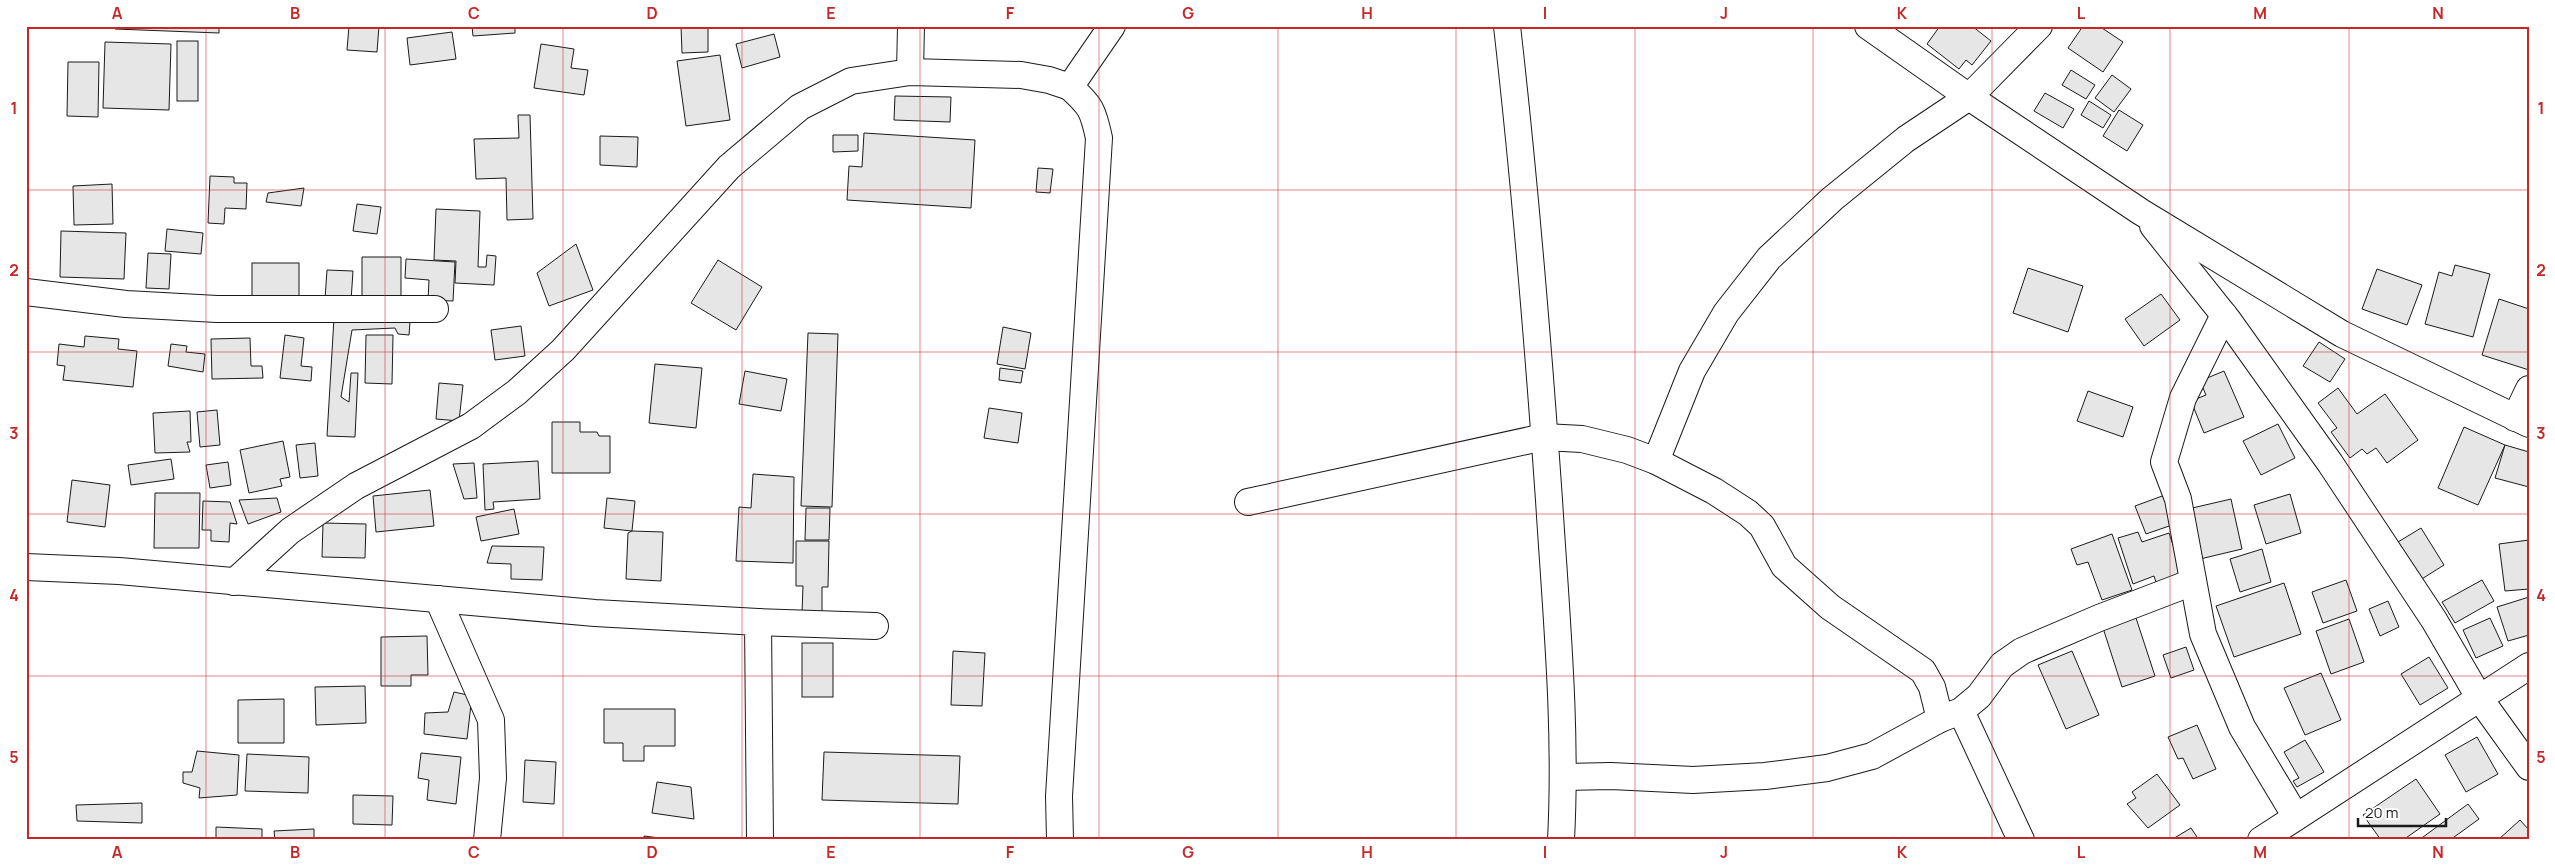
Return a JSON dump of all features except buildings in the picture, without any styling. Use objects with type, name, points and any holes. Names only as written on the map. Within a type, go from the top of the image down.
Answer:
[{"type":"street","points":[[910,72],[911,26]]},
{"type":"street","points":[[1070,87],[1112,26]]},
{"type":"street","points":[[1507,26],[1523,165],[1544,437],[1564,777],[1561,840]]},
{"type":"street","points":[[1868,26],[1968,97],[2141,212],[2342,334],[2522,421],[2529,389]]},
{"type":"street","points":[[1656,461],[1692,371],[1726,313],[1769,258],[1832,200],[1898,145],[1968,97],[2018,37],[2039,26]]},
{"type":"street","points":[[234,582],[290,531],[356,486],[421,454],[471,426],[517,392],[563,350],[729,167],[800,107],[851,81],[910,72],[1022,75],[1049,80],[1070,87],[1088,103],[1094,116],[1098,138],[1058,796],[1060,840]]},
{"type":"street","points":[[2141,212],[2224,315],[2330,463],[2434,620],[2480,699],[2529,767]]},
{"type":"street","points":[[26,292],[126,304],[217,309],[435,309]]},
{"type":"street","points":[[2224,315],[2183,398],[2164,462],[2178,499],[2204,634],[2242,727],[2296,817]]},
{"type":"street","points":[[1248,502],[1544,437],[1582,439],[1627,450],[1656,461],[1714,491],[1748,513],[1762,526],[1784,566],[1806,586],[1830,607],[1910,660],[1923,671],[1951,715],[2021,840]]},
{"type":"street","points":[[26,567],[119,571],[595,613],[875,626]]},
{"type":"street","points":[[1564,777],[1693,780],[1765,776],[1827,768],[1872,756],[1951,715],[1979,696],[2002,665],[2022,651],[2099,618],[2194,582]]},
{"type":"street","points":[[438,599],[491,720],[494,778],[491,820],[487,840]]},
{"type":"street","points":[[758,622],[760,840]]},
{"type":"street","points":[[2261,840],[2529,666]]}]
